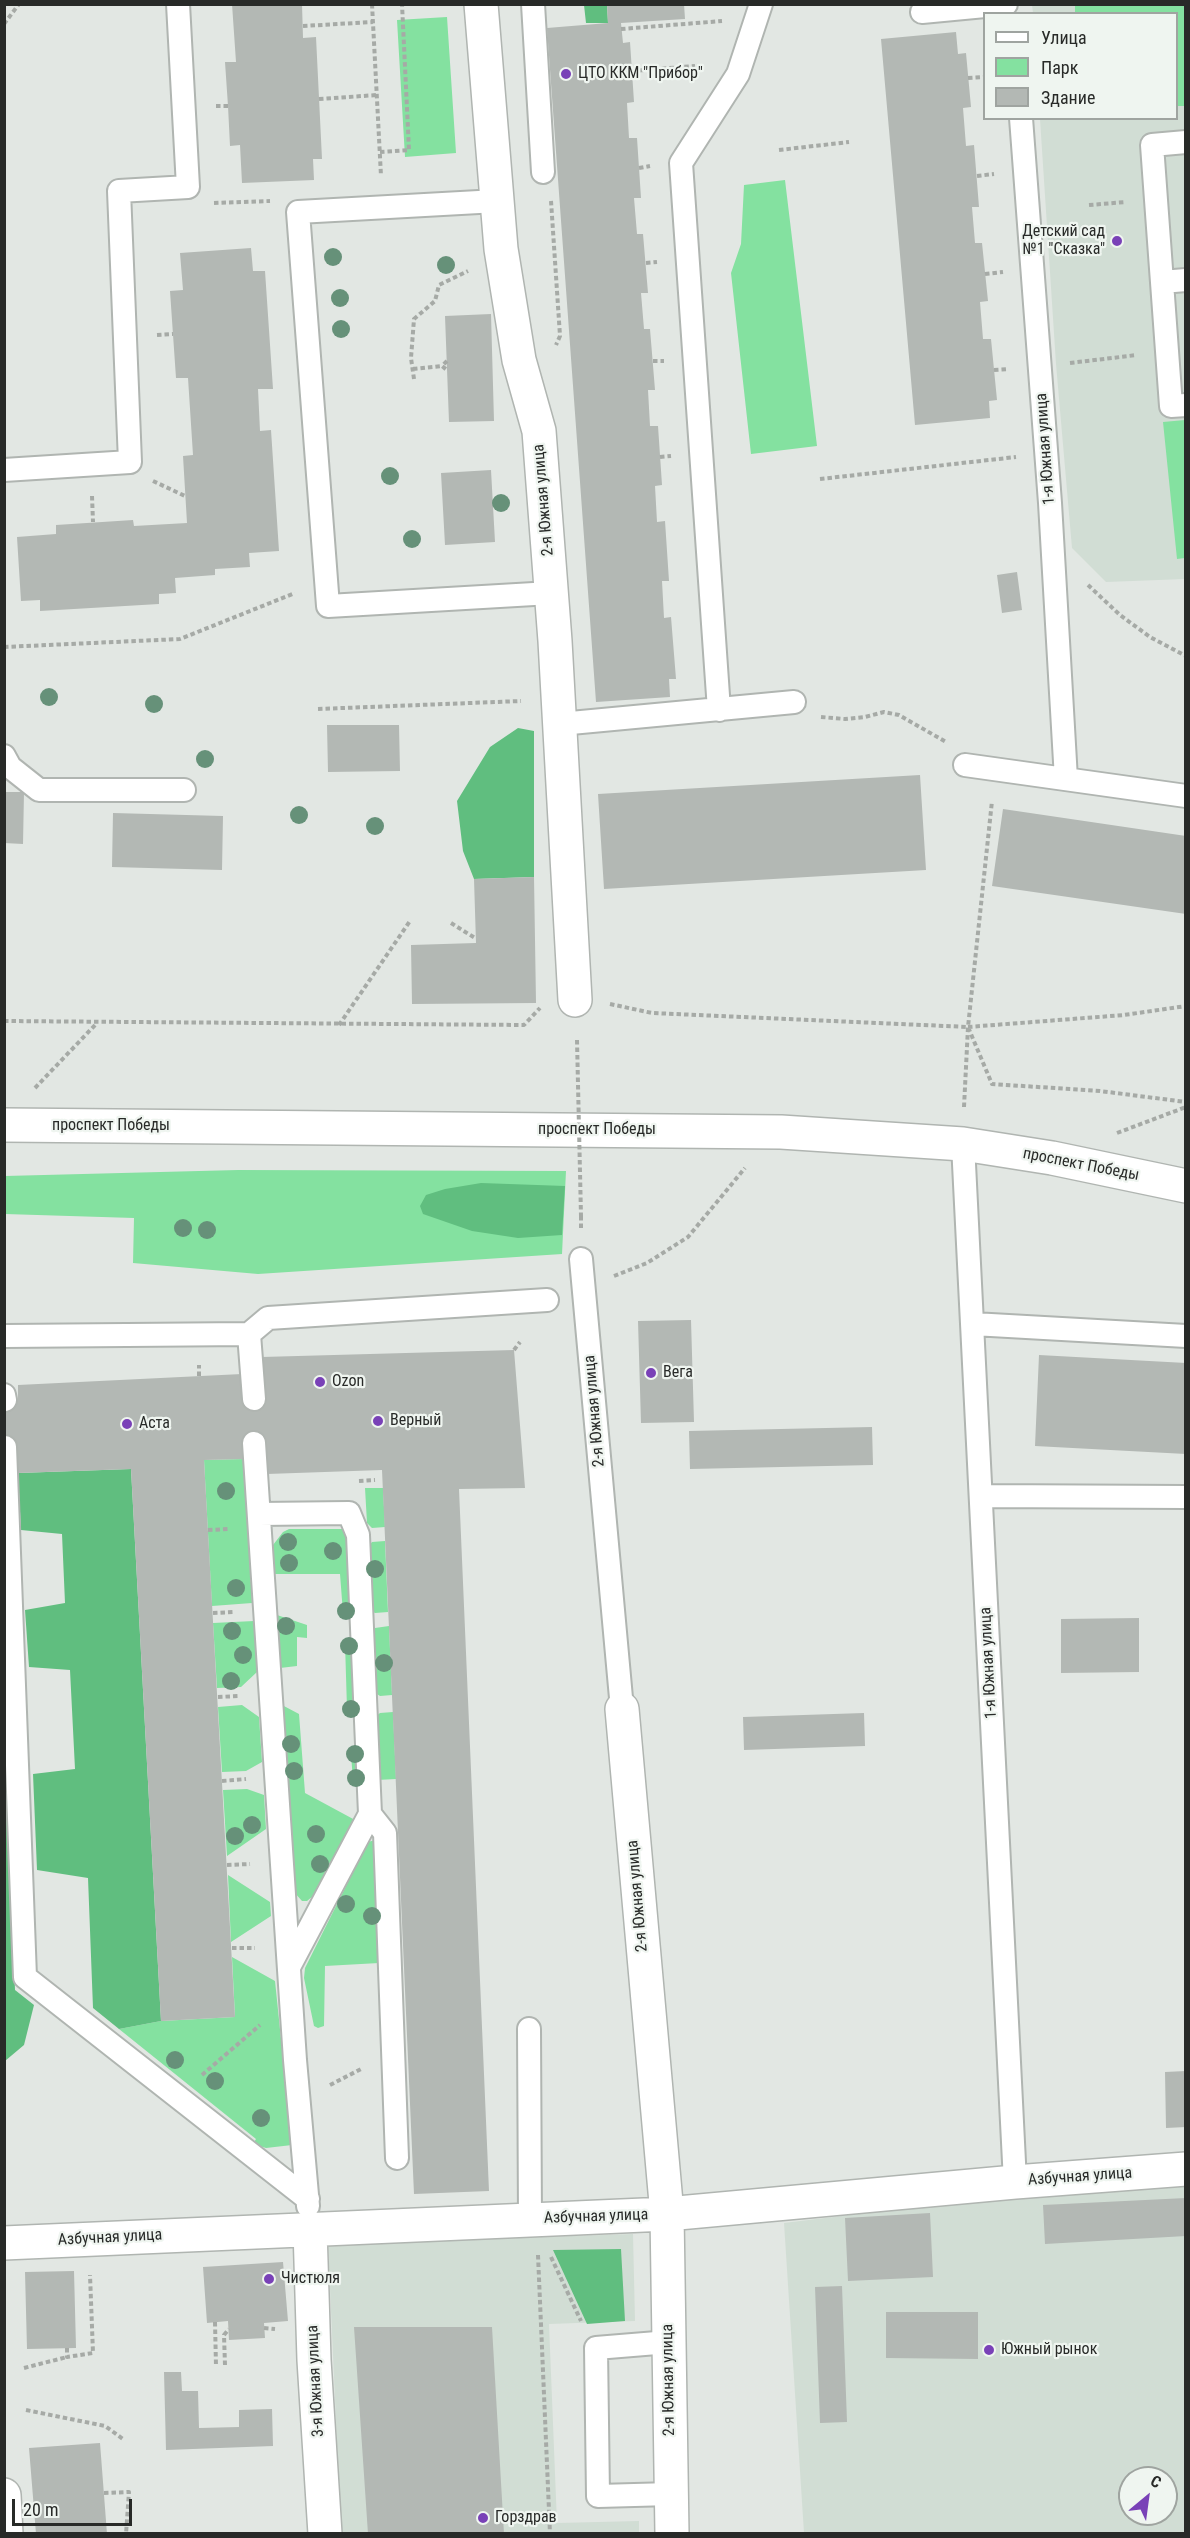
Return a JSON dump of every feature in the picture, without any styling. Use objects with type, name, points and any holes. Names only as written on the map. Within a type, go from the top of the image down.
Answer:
[{"type":"street","name":"2-я Южная улица","points":[[482,4],[501,249],[519,360],[539,431],[559,712],[575,1000]]},
{"type":"street","name":"проспект Победы","points":[[4,1125],[781,1132],[963,1144],[1052,1158],[1185,1186]]},
{"type":"street","name":"2-я Южная улица","points":[[622,1709],[667,2214],[672,2534]]},
{"type":"street","name":"Азбучная улица","points":[[4,2243],[309,2214],[534,2231],[667,2214],[1185,2169]]},
{"type":"street","name":"3-я Южная улица","points":[[309,2214],[314,2360],[325,2534]]},
{"type":"street","points":[[4,2495],[6,2534]]},
{"type":"lane","points":[[4,470],[130,462],[119,191],[188,187],[178,4]]},
{"type":"lane","points":[[533,4],[543,172]]},
{"type":"lane","points":[[719,710],[681,163],[738,74],[761,4]]},
{"type":"lane","points":[[922,12],[1006,4]]},
{"type":"lane","name":"1-я Южная улица","points":[[1021,120],[1053,547],[1066,779]]},
{"type":"lane","points":[[1185,142],[1152,145],[1171,406],[1185,405]]},
{"type":"lane","points":[[497,201],[298,212],[328,606],[551,592]]},
{"type":"lane","points":[[1162,282],[1185,280]]},
{"type":"lane","points":[[559,712],[719,710],[794,702]]},
{"type":"lane","points":[[4,756],[10,767],[39,790],[184,790]]},
{"type":"lane","points":[[965,765],[1185,796]]},
{"type":"lane","name":"1-я Южная улица","points":[[963,1144],[1015,2182]]},
{"type":"lane","name":"2-я Южная улица","points":[[581,1259],[622,1709]]},
{"type":"lane","points":[[4,1336],[249,1334],[268,1318],[547,1300]]},
{"type":"lane","points":[[973,1324],[1185,1336]]},
{"type":"lane","points":[[249,1334],[254,1399]]},
{"type":"lane","points":[[4,1395],[5,1400]]},
{"type":"lane","points":[[254,1443],[288,1968],[309,2214]]},
{"type":"lane","points":[[5,1447],[25,1977],[177,2095],[309,2214]]},
{"type":"lane","points":[[981,1496],[1185,1497]]},
{"type":"lane","points":[[259,1514],[349,1513],[358,1535],[370,1814],[288,1968]]},
{"type":"lane","points":[[370,1814],[385,1833],[397,2158]]},
{"type":"lane","points":[[529,2029],[534,2231]]},
{"type":"lane","points":[[669,2342],[597,2348],[598,2496],[671,2494]]},
{"type":"path","points":[[4,24],[19,4]]},
{"type":"path","points":[[372,4],[382,184]]},
{"type":"path","points":[[380,152],[409,150],[402,4]]},
{"type":"path","points":[[621,29],[725,21]]},
{"type":"path","points":[[303,26],[373,22]]},
{"type":"path","points":[[632,71],[694,66]]},
{"type":"path","points":[[968,78],[983,77]]},
{"type":"path","points":[[319,99],[377,95]]},
{"type":"path","points":[[779,150],[849,142]]},
{"type":"path","points":[[543,172],[550,187],[560,336]]},
{"type":"path","points":[[203,204],[271,201]]},
{"type":"path","points":[[414,379],[411,341],[414,319],[435,301],[439,285],[476,268],[501,249]]},
{"type":"path","points":[[413,369],[442,366],[447,362]]},
{"type":"path","points":[[442,366],[448,371]]},
{"type":"path","points":[[820,479],[1046,454]]},
{"type":"path","points":[[147,478],[185,496]]},
{"type":"path","points":[[92,491],[93,522]]},
{"type":"path","points":[[1053,547],[1120,615],[1150,638],[1185,657]]},
{"type":"path","points":[[4,647],[180,639],[325,582]]},
{"type":"path","points":[[794,702],[818,717],[845,719],[884,712],[892,713],[932,734]]},
{"type":"path","points":[[318,709],[559,712]]},
{"type":"path","points":[[964,1105],[968,1027],[996,770]]},
{"type":"path","points":[[339,1025],[410,921]]},
{"type":"path","points":[[451,923],[475,938]]},
{"type":"path","points":[[575,1000],[598,1002],[652,1013],[968,1027],[1124,1015],[1185,1006]]},
{"type":"path","points":[[4,1021],[524,1025]]},
{"type":"path","points":[[34,1089],[97,1023]]},
{"type":"path","points":[[968,1027],[992,1084],[1100,1091],[1185,1102]]},
{"type":"path","points":[[577,1040],[582,1216]]},
{"type":"path","points":[[584,1287],[647,1263],[688,1237],[735,1178],[781,1132]]},
{"type":"path","points":[[514,1350],[519,1342]]},
{"type":"path","points":[[213,1614],[234,1612]]},
{"type":"path","points":[[218,1697],[240,1696]]},
{"type":"path","points":[[222,1781],[246,1779]]},
{"type":"path","points":[[177,2095],[256,2028],[291,2006]]},
{"type":"path","points":[[534,2231],[550,2534]]},
{"type":"path","points":[[549,2253],[597,2348]]},
{"type":"path","points":[[24,2368],[93,2353],[90,2270]]},
{"type":"path","points":[[215,2322],[216,2366]]},
{"type":"path","points":[[225,2365],[224,2335],[229,2328]]},
{"type":"path","points":[[67,2348],[67,2357]]},
{"type":"path","points":[[26,2410],[105,2426],[123,2439]]},
{"type":"path","points":[[104,2493],[129,2492],[126,2534]]},
{"type":"shaded area","name":"Детский сад №1 \"Сказка\"","points":[[1032,5],[1185,5],[1185,579],[1106,582],[1072,548],[1056,364],[1040,120],[1178,120],[1178,12],[1033,12]]},
{"type":"shaded area","name":"Южный рынок","points":[[1185,2174],[1185,2533],[804,2533],[784,2223]]},
{"type":"shaded area","points":[[633,2234],[635,2321],[549,2324],[557,2523],[639,2521],[639,2533],[341,2533],[328,2244]]},
{"type":"green space","points":[[584,5],[607,5],[608,23],[586,23]]},
{"type":"green space","points":[[1075,5],[1185,5],[1185,106],[1178,106],[1178,12],[1075,12]]},
{"type":"green space","points":[[447,17],[456,153],[405,157],[397,20]]},
{"type":"green space","points":[[785,180],[817,446],[751,454],[731,273],[741,244],[744,185]]},
{"type":"green space","points":[[1185,420],[1185,558],[1177,559],[1163,422]]},
{"type":"green space","points":[[518,728],[534,731],[534,877],[474,879],[463,851],[457,801],[490,747]]},
{"type":"green space","points":[[238,1170],[566,1171],[562,1254],[258,1274],[133,1263],[134,1218],[5,1214],[5,1176]]},
{"type":"green space","points":[[481,1183],[565,1186],[562,1235],[518,1238],[472,1231],[423,1214],[420,1206],[426,1195],[445,1189]]},
{"type":"green space","points":[[244,1459],[252,1603],[212,1606],[204,1460]]},
{"type":"green space","points":[[131,1469],[161,2021],[119,2029],[93,2008],[88,1878],[37,1870],[33,1774],[75,1769],[70,1670],[29,1667],[25,1610],[65,1603],[62,1534],[21,1530],[18,1473]]},
{"type":"green space","points":[[365,1488],[383,1488],[385,1527],[372,1528],[367,1523]]},
{"type":"green space","points":[[289,1529],[346,1529],[351,1613],[343,1613],[340,1574],[274,1574],[273,1545],[283,1532]]},
{"type":"green space","points":[[385,1541],[388,1612],[375,1613],[370,1610],[368,1547],[372,1542]]},
{"type":"green space","points":[[277,1615],[307,1625],[307,1638],[297,1637],[297,1666],[280,1668]]},
{"type":"green space","points":[[254,1621],[257,1672],[241,1687],[217,1688],[213,1623]]},
{"type":"green space","points":[[389,1626],[392,1695],[380,1696],[374,1692],[371,1632],[375,1628]]},
{"type":"green space","points":[[354,1642],[356,1710],[352,1713],[347,1709],[345,1643]]},
{"type":"green space","points":[[242,1705],[259,1717],[262,1762],[246,1771],[222,1772],[218,1707]]},
{"type":"green space","points":[[282,1705],[299,1714],[305,1793],[355,1820],[313,1896],[307,1901],[302,1901],[294,1892]]},
{"type":"green space","points":[[393,1712],[396,1779],[377,1780],[375,1717],[380,1713]]},
{"type":"green space","points":[[4,1719],[15,1990],[34,2005],[24,2045],[5,2061]]},
{"type":"green space","points":[[358,1747],[360,1782],[357,1783],[353,1781],[351,1754]]},
{"type":"green space","points":[[247,1789],[264,1795],[266,1829],[227,1856],[223,1790]]},
{"type":"green space","points":[[375,1840],[379,1963],[325,1966],[324,2026],[318,2028],[314,2026],[304,1978],[305,1968],[368,1842]]},
{"type":"green space","points":[[228,1875],[270,1902],[271,1916],[231,1942]]},
{"type":"green space","points":[[232,1957],[275,1981],[292,2145],[266,2148],[253,2144],[256,2139],[119,2029],[161,2021],[235,2017]]},
{"type":"green space","points":[[621,2249],[625,2321],[587,2324],[553,2250]]},
{"type":"building","points":[[232,4],[302,4],[303,38],[316,37],[322,159],[313,159],[314,180],[242,183],[240,145],[230,146],[225,62],[236,62]]},
{"type":"building","points":[[607,4],[684,4],[685,19],[621,23],[623,43],[630,42],[634,102],[627,103],[629,138],[637,138],[641,198],[634,198],[637,234],[643,234],[648,293],[641,293],[644,329],[650,329],[655,390],[648,390],[650,426],[658,426],[662,485],[655,486],[657,522],[665,521],[669,581],[662,581],[664,618],[671,617],[676,679],[669,679],[670,697],[596,702],[547,28],[608,23]]},
{"type":"building","points":[[956,32],[958,54],[966,53],[971,107],[963,108],[966,146],[974,145],[979,207],[972,207],[975,243],[982,243],[988,301],[980,302],[983,339],[991,339],[997,400],[989,401],[990,418],[915,425],[881,39]]},
{"type":"building","points":[[251,248],[253,271],[265,271],[273,389],[258,389],[260,431],[271,430],[279,551],[249,553],[250,567],[215,569],[215,575],[175,578],[176,593],[159,594],[159,604],[40,611],[40,600],[21,601],[17,537],[56,534],[56,525],[133,520],[134,526],[187,523],[183,456],[193,455],[188,378],[176,378],[170,291],[183,290],[180,253]]},
{"type":"building","points":[[491,314],[494,421],[449,422],[445,316]]},
{"type":"building","points":[[491,470],[495,542],[445,545],[441,473]]},
{"type":"building","points":[[1017,572],[1022,610],[1002,613],[997,575]]},
{"type":"building","points":[[327,725],[399,725],[400,771],[328,772]]},
{"type":"building","points":[[920,775],[926,870],[604,889],[598,794]]},
{"type":"building","points":[[4,792],[24,792],[23,844],[4,843]]},
{"type":"building","points":[[1003,809],[1186,836],[1186,914],[992,886]]},
{"type":"building","points":[[113,813],[223,816],[222,870],[112,867]]},
{"type":"building","points":[[534,877],[536,1003],[412,1004],[411,945],[476,943],[474,879]]},
{"type":"building","points":[[691,1320],[694,1422],[641,1423],[638,1321]]},
{"type":"building","points":[[514,1350],[525,1488],[459,1489],[489,2191],[414,2194],[382,1470],[267,1474],[266,1442],[244,1444],[244,1459],[204,1460],[235,2017],[161,2021],[131,1469],[18,1473],[16,1447],[4,1447],[4,1400],[18,1400],[18,1385],[242,1374],[262,1357]]},
{"type":"building","points":[[1039,1355],[1186,1363],[1186,1454],[1035,1446]]},
{"type":"building","points":[[872,1427],[873,1465],[690,1469],[689,1431]]},
{"type":"building","points":[[1139,1618],[1139,1672],[1061,1673],[1061,1619]]},
{"type":"building","points":[[864,1713],[865,1746],[744,1750],[743,1717]]},
{"type":"building","points":[[1186,2071],[1186,2127],[1166,2128],[1165,2072]]},
{"type":"building","points":[[1186,2198],[1186,2236],[1045,2244],[1043,2205]]},
{"type":"building","points":[[930,2213],[933,2277],[848,2281],[845,2218]]},
{"type":"building","points":[[283,2262],[288,2321],[264,2323],[265,2338],[229,2340],[228,2321],[207,2323],[203,2267]]},
{"type":"building","points":[[74,2271],[76,2348],[27,2349],[25,2272]]},
{"type":"building","points":[[842,2286],[847,2422],[820,2423],[815,2287]]},
{"type":"building","points":[[886,2312],[978,2312],[978,2359],[886,2358]]},
{"type":"building","points":[[354,2327],[492,2327],[504,2534],[368,2534]]},
{"type":"building","points":[[164,2372],[181,2372],[182,2391],[198,2391],[199,2428],[239,2427],[239,2410],[272,2409],[273,2446],[166,2450]]},
{"type":"building","points":[[100,2443],[107,2534],[36,2534],[29,2448]]},
{"type":"place","name":"ЦТО ККМ \"Прибор\"","points":[[566,74]]},
{"type":"place","name":"Детский сад №1 \"Сказка\"","points":[[1117,241]]},
{"type":"place","name":"Вега","points":[[651,1373]]},
{"type":"place","name":"Ozon","points":[[320,1382]]},
{"type":"place","name":"Верный","points":[[378,1421]]},
{"type":"place","name":"Аста","points":[[127,1424]]},
{"type":"place","name":"Чистюля","points":[[269,2279]]},
{"type":"place","name":"Южный рынок","points":[[989,2350]]},
{"type":"place","name":"Горздрав","points":[[483,2518]]}]
